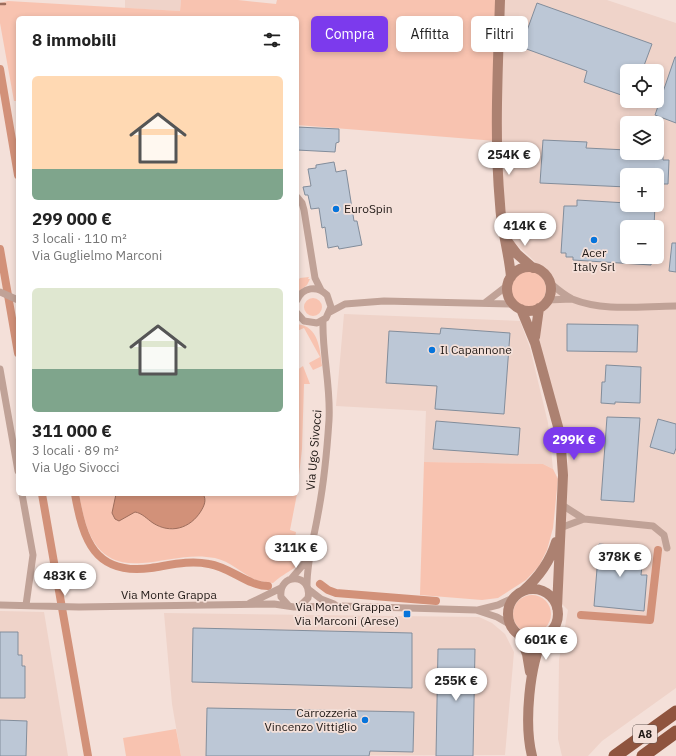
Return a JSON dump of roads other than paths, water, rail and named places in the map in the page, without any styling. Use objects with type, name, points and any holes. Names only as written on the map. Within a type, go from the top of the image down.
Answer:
[{"type":"highway","name":"A8","points":[[615,756],[676,712]]},
{"type":"highway","name":"A8","points":[[643,756],[676,732]]},
{"type":"street","points":[[500,0],[497,118],[500,203],[505,236],[509,299],[517,307],[535,343],[560,434],[563,464],[557,608],[555,625],[544,636],[536,655],[532,682],[528,734],[532,756]]},
{"type":"street","points":[[299,199],[304,210],[315,278],[321,290],[329,299],[345,304],[384,301],[484,303],[533,310],[539,308],[548,300],[551,289],[550,283]]},
{"type":"street","points":[[505,236],[517,254],[533,268],[543,273],[550,283],[573,299]]},
{"type":"street","points":[[484,303],[496,296],[521,269],[533,268]]},
{"type":"street","points":[[310,289],[315,278]]},
{"type":"street","points":[[299,297],[301,294],[310,289],[321,290]]},
{"type":"street","points":[[0,292],[16,299]]},
{"type":"street","points":[[329,299],[330,312]]},
{"type":"street","points":[[548,300],[573,299],[598,306],[612,307],[676,306]]},
{"type":"street","points":[[300,320],[313,324],[323,320],[330,312],[345,304]]},
{"type":"street","points":[[535,343],[535,328],[539,308]]},
{"type":"street","name":"Via Ugo Sivocci","points":[[308,587],[308,559],[323,488],[329,419],[328,377],[323,341],[323,320]]},
{"type":"street","name":"Via Ugo Sivocci","points":[[313,324],[323,341]]},
{"type":"street","points":[[0,369],[16,460]]},
{"type":"street","points":[[22,496],[33,555],[26,605]]},
{"type":"street","points":[[562,504],[584,519]]},
{"type":"street","points":[[560,528],[584,519],[653,526],[664,535],[667,548]]},
{"type":"street","points":[[511,625],[509,610],[518,595],[539,575],[548,563],[560,528]]},
{"type":"street","name":"Via Ugo Sivocci","points":[[291,579],[308,559]]},
{"type":"street","points":[[340,606],[321,599],[300,580],[291,579],[285,582],[281,588],[282,601],[289,606],[298,607],[340,606],[476,610],[498,605],[518,595],[534,590],[546,593],[555,602],[557,608]]},
{"type":"street","points":[[298,607],[308,598],[308,587]]},
{"type":"street","name":"Via Monte Grappa","points":[[242,605],[259,600],[281,588]]},
{"type":"street","name":"Via Monte Grappa","points":[[0,605],[79,607],[274,604],[289,606]]},
{"type":"street","points":[[476,610],[497,617],[511,625],[519,634],[527,654],[532,682]]},
{"type":"street","points":[[519,634],[532,639],[544,636]]},
{"type":"waterway","points":[[0,4],[5,4]]},
{"type":"waterway","points":[[0,69],[16,163]]},
{"type":"waterway","points":[[0,249],[16,341]]},
{"type":"waterway","points":[[42,496],[88,756]]},
{"type":"waterway","points":[[75,496],[82,526],[88,539],[95,551],[104,560],[116,566],[132,569],[151,568],[173,564],[202,563],[217,566],[253,583],[268,586]]},
{"type":"waterway","points":[[581,615],[650,620],[658,550]]},
{"type":"waterway","points":[[320,584],[328,590],[336,593],[436,601]]},
{"type":"place","name":"EuroSpin","points":[[336,209]]},
{"type":"place","name":"Acer Italy Srl","points":[[594,240]]},
{"type":"place","name":"Il Capannone","points":[[432,350]]},
{"type":"place","name":"Via Monte Grappa - Via Marconi (Arese)","points":[[407,614]]},
{"type":"place","name":"Carrozzeria Vincenzo Vittiglio","points":[[365,720]]}]
